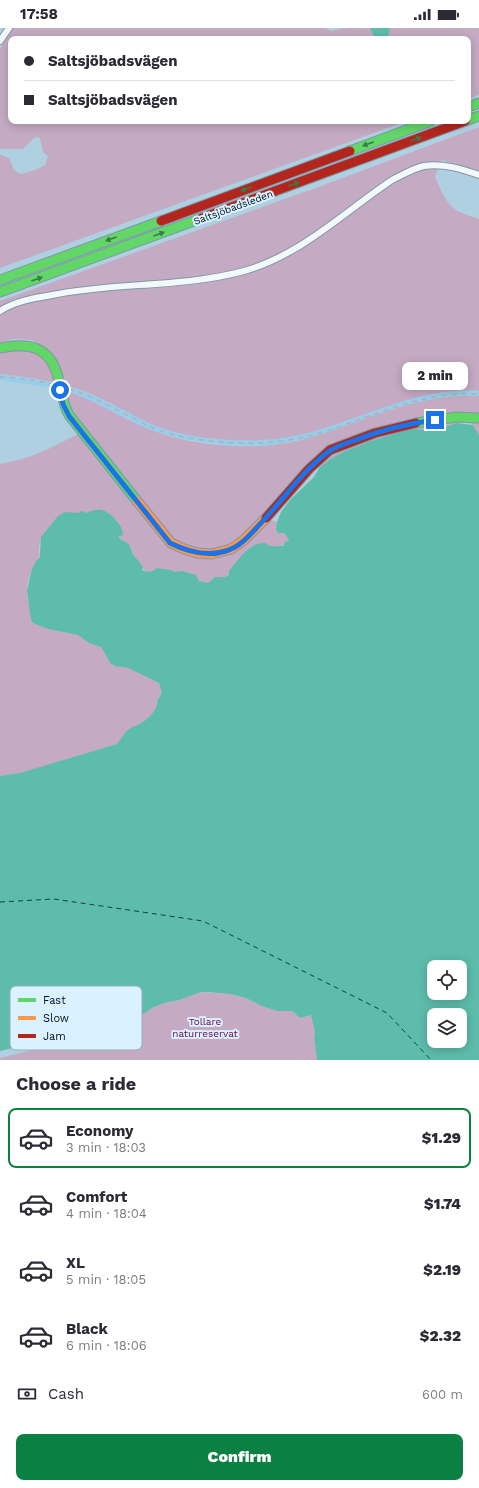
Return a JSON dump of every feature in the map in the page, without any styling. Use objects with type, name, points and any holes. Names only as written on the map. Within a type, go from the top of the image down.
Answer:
[{"type":"main road","name":"Saltsjöbadsleden","points":[[0,280],[423,124]]},
{"type":"main road","name":"Saltsjöbadsleden","points":[[0,292],[459,124]]},
{"type":"main road","points":[[0,348],[24,344],[35,347],[45,354],[54,365],[58,374],[61,397],[66,411],[76,426],[170,543],[185,550],[201,554],[212,554],[226,551],[240,544],[269,515],[319,459],[329,451],[377,431],[402,424],[457,416],[479,418]]},
{"type":"street","points":[[0,41],[9,28]]},
{"type":"street","points":[[0,311],[30,299],[70,291],[195,280],[244,270],[268,262],[285,254],[317,235],[392,180],[423,166],[436,165],[463,169],[479,175]]},
{"type":"shaded area","points":[[370,28],[390,28],[389,36],[374,36]]},
{"type":"shaded area","points":[[0,374],[57,383],[58,389],[0,380]]},
{"type":"shaded area","points":[[63,385],[86,392],[152,424],[248,440],[272,439],[326,428],[420,396],[453,391],[474,390],[479,391],[479,396],[456,396],[399,407],[327,434],[273,445],[248,446],[222,445],[176,438],[150,430],[85,398],[62,390]]},
{"type":"shaded area","points":[[456,423],[473,425],[479,435],[479,1060],[317,1060],[314,1037],[315,1032],[311,1015],[300,1018],[292,1011],[277,1011],[246,998],[230,994],[201,992],[179,1000],[164,1003],[152,1008],[142,1015],[142,986],[10,986],[10,1049],[0,1051],[0,776],[20,773],[117,744],[129,729],[151,715],[157,707],[157,701],[162,693],[159,683],[128,668],[111,664],[101,647],[89,643],[78,635],[48,629],[33,623],[31,620],[27,590],[32,569],[36,561],[40,558],[41,537],[58,516],[65,512],[79,513],[83,511],[86,513],[94,510],[102,510],[119,523],[123,535],[119,536],[120,539],[129,544],[133,554],[143,567],[142,570],[150,572],[157,568],[175,572],[182,571],[196,575],[199,581],[208,583],[215,577],[225,577],[229,575],[229,571],[240,557],[254,546],[265,543],[272,546],[283,546],[285,542],[289,541],[285,533],[278,533],[276,529],[281,512],[290,500],[314,477],[320,467],[332,458],[371,441],[411,429],[437,430]]},
{"type":"green space","points":[[12,28],[326,28],[330,31],[342,28],[370,28],[374,36],[8,36],[8,124],[399,124],[0,268],[0,154],[9,158],[14,170],[21,174],[38,169],[45,165],[48,156],[43,152],[40,138],[35,137],[23,149],[0,149],[0,49]]},
{"type":"green space","points":[[390,28],[479,28],[479,95],[471,98],[471,36],[389,36]]},
{"type":"green space","points":[[479,127],[479,171],[442,160],[435,176],[442,192],[452,207],[462,213],[479,219],[479,391],[454,391],[406,400],[313,432],[289,437],[256,440],[219,439],[183,434],[151,424],[111,403],[81,390],[63,385],[42,346],[32,340],[13,339],[0,343],[0,301],[321,186]]},
{"type":"green space","points":[[16,348],[39,354],[43,357],[50,367],[57,383],[0,374],[0,352]]},
{"type":"green space","points":[[62,390],[85,398],[140,425],[165,435],[195,442],[227,446],[258,446],[286,443],[324,434],[372,416],[438,398],[479,396],[479,414],[465,412],[405,421],[339,442],[243,538],[231,546],[220,549],[203,550],[172,541],[69,411]]},
{"type":"green space","points":[[451,419],[479,421],[479,435],[470,423],[456,423],[437,430],[411,429],[343,452],[320,467],[318,463],[328,454],[379,433],[438,424]]},
{"type":"green space","points":[[78,434],[168,547],[179,553],[196,557],[224,555],[267,519],[277,522],[276,529],[285,533],[289,541],[277,547],[265,543],[254,546],[239,559],[229,575],[225,577],[215,577],[208,583],[199,581],[197,577],[157,568],[150,572],[145,571],[129,544],[120,539],[119,523],[107,513],[98,510],[58,516],[41,540],[39,551],[40,558],[35,564],[29,578],[27,592],[31,620],[33,623],[48,629],[78,635],[89,643],[101,647],[111,664],[128,668],[159,683],[162,693],[157,701],[155,711],[146,720],[124,735],[117,744],[20,774],[0,776],[0,464],[40,452]]},
{"type":"green space","name":"Tollare naturreservat","points":[[201,992],[230,994],[246,998],[277,1011],[292,1011],[300,1018],[311,1015],[315,1032],[314,1037],[317,1060],[0,1060],[0,1058],[33,1050],[142,1050],[142,1015],[152,1008],[164,1003],[179,1000]]},
{"type":"ferry route","points":[[0,902],[54,899],[203,921],[387,1013],[431,1060]]},
{"type":"railway","points":[[0,377],[43,382],[76,391],[102,402],[151,427],[174,435],[198,440],[235,443],[266,443],[297,439],[327,431],[383,411],[420,400],[459,394],[479,394]]},
{"type":"traffic: fast","points":[[471,106],[479,103]]},
{"type":"traffic: fast","points":[[471,119],[479,116]]},
{"type":"traffic: fast","points":[[350,151],[423,124]]},
{"type":"traffic: fast","points":[[0,292],[202,218]]},
{"type":"traffic: fast","points":[[0,280],[161,221]]},
{"type":"traffic: fast","points":[[0,348],[10,346],[29,346],[44,353],[50,359],[58,377],[63,401],[69,415],[137,501]]},
{"type":"traffic: fast","points":[[416,423],[456,417],[479,418]]},
{"type":"traffic: slow","points":[[137,501],[171,543],[197,553],[212,554],[231,549],[244,540],[266,518]]},
{"type":"traffic: jam","points":[[202,218],[457,124]]},
{"type":"traffic: jam","points":[[161,221],[350,151]]},
{"type":"traffic: jam","points":[[266,518],[309,469],[330,450],[375,433],[416,423]]},
{"type":"route","points":[[60,390],[63,404],[69,416],[143,511],[170,543],[201,554],[212,554],[226,551],[240,544],[269,515],[319,459],[329,451],[377,431],[402,424],[435,420]]}]
